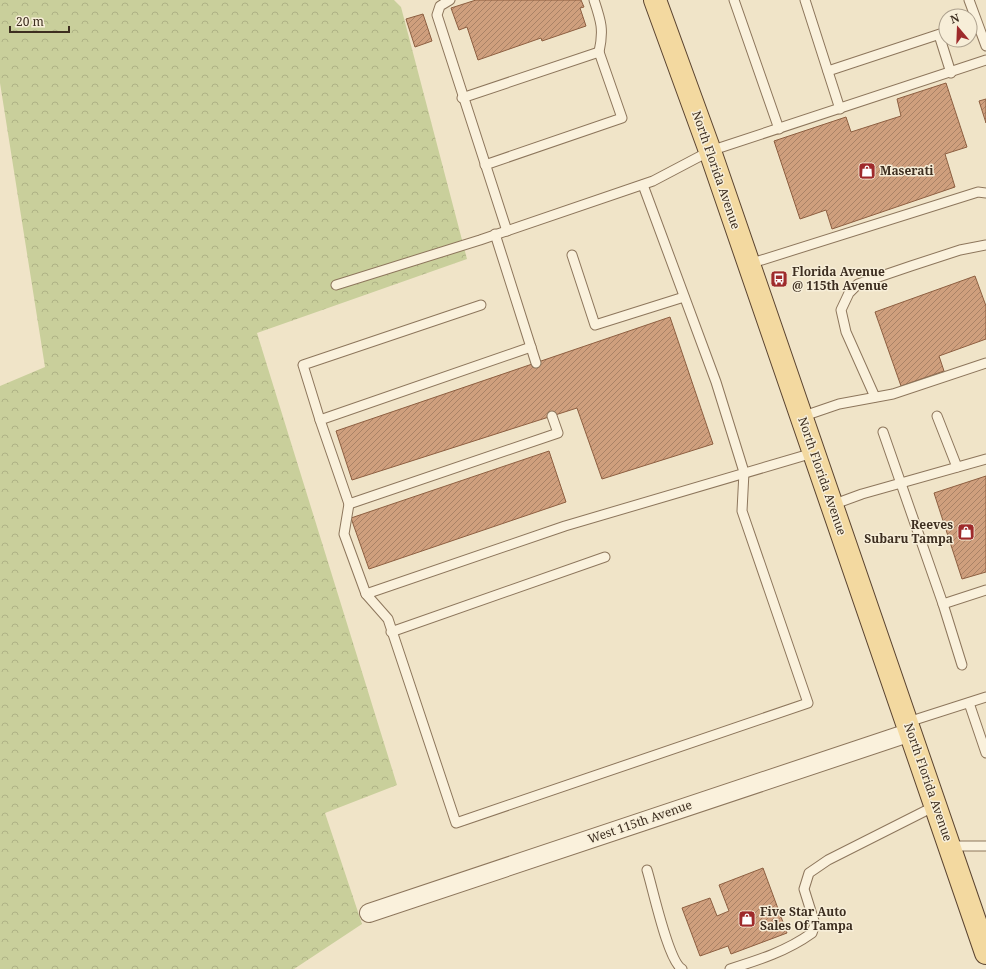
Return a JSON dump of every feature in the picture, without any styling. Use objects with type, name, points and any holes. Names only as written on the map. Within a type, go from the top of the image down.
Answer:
[{"type":"main road","name":"North Florida Avenue","points":[[655,0],[710,151],[986,953]]},
{"type":"street","name":"West 115th Avenue","points":[[369,913],[909,727]]},
{"type":"lane","points":[[450,0],[440,6],[437,15],[462,98],[507,231]]},
{"type":"lane","points":[[485,166],[622,118],[599,52],[603,36],[602,22],[594,0]]},
{"type":"lane","points":[[734,0],[779,129]]},
{"type":"lane","points":[[805,0],[840,109]]},
{"type":"lane","points":[[978,31],[986,46]]},
{"type":"lane","points":[[828,71],[938,35]]},
{"type":"lane","points":[[946,48],[952,72]]},
{"type":"lane","points":[[462,98],[599,52]]},
{"type":"lane","points":[[336,285],[507,231],[643,185],[710,151],[986,60]]},
{"type":"lane","points":[[480,305],[303,365],[348,504],[344,534],[366,594],[388,619],[391,632],[456,823],[808,703],[742,511],[744,472],[716,382],[643,185]]},
{"type":"lane","points":[[749,264],[824,242],[978,192],[986,193]]},
{"type":"lane","points":[[495,234],[536,363]]},
{"type":"lane","points":[[875,397],[846,332],[841,310],[849,293],[858,284],[960,250],[986,245]]},
{"type":"lane","points":[[572,255],[595,325],[684,297]]},
{"type":"lane","points":[[320,420],[531,347]]},
{"type":"lane","points":[[801,417],[839,404],[893,394],[986,363]]},
{"type":"lane","points":[[348,504],[558,433],[552,416]]},
{"type":"lane","points":[[937,416],[957,467]]},
{"type":"lane","points":[[883,432],[943,604],[962,666]]},
{"type":"lane","points":[[366,594],[565,526],[744,472],[767,467],[813,453]]},
{"type":"lane","points":[[832,505],[901,483],[986,459]]},
{"type":"lane","points":[[391,632],[605,557]]},
{"type":"lane","points":[[943,604],[986,590]]},
{"type":"lane","points":[[909,727],[969,702],[986,697]]},
{"type":"lane","points":[[969,702],[986,753]]},
{"type":"lane","points":[[730,969],[785,950],[812,933],[814,924],[804,889],[810,873],[828,860],[936,806]]},
{"type":"lane","points":[[950,846],[986,846]]},
{"type":"lane","points":[[648,870],[671,953],[678,966],[682,969]]},
{"type":"green space","points":[[0,0],[394,0],[401,7],[467,259],[257,333],[397,785],[325,813],[362,924],[294,969],[0,969],[0,386],[45,367],[0,83]]},
{"type":"building","points":[[476,0],[581,0],[584,7],[580,8],[586,26],[542,41],[541,38],[478,60],[467,27],[459,30],[451,8]]},
{"type":"building","points":[[423,14],[432,41],[415,47],[406,19]]},
{"type":"building","name":"Maserati","points":[[946,83],[967,147],[945,154],[955,187],[832,229],[826,210],[800,219],[774,141],[846,117],[851,132],[901,116],[897,99]]},
{"type":"building","points":[[986,99],[986,123],[979,101]]},
{"type":"building","points":[[975,276],[986,306],[986,339],[939,356],[944,371],[901,386],[875,312]]},
{"type":"building","points":[[670,317],[713,444],[602,479],[577,408],[352,480],[336,431]]},
{"type":"building","points":[[549,451],[566,502],[369,569],[351,518]]},
{"type":"building","name":"Reeves Subaru Tampa","points":[[986,476],[986,572],[962,579],[934,493]]},
{"type":"building","points":[[763,868],[787,933],[731,954],[728,946],[700,956],[682,908],[710,898],[717,916],[729,911],[719,885]]},
{"type":"place","name":"Maserati","points":[[867,171]]},
{"type":"place","name":"Florida Avenue @ 115th Avenue","points":[[779,279]]},
{"type":"place","name":"Reeves Subaru Tampa","points":[[966,532]]},
{"type":"place","name":"Five Star Auto Sales Of Tampa","points":[[747,919]]}]
